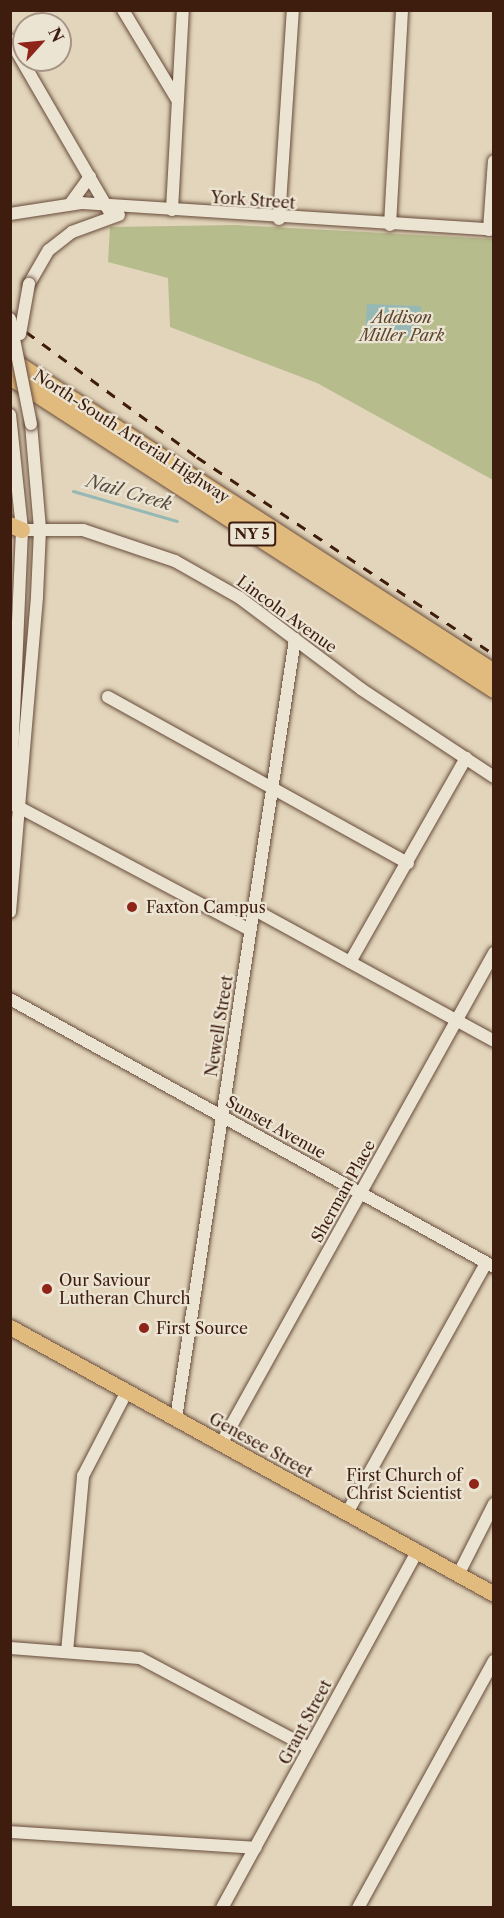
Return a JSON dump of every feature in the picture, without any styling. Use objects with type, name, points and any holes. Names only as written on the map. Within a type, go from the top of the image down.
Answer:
[{"type":"highway","name":"North-South Arterial Highway","points":[[15,356],[494,672]]},
{"type":"highway","name":"North-South Arterial Highway","points":[[10,377],[494,690]]},
{"type":"main road","name":"Genesee Street","points":[[10,1327],[494,1594]]},
{"type":"street","points":[[123,10],[178,101]]},
{"type":"street","points":[[172,210],[183,10]]},
{"type":"street","points":[[279,219],[293,10]]},
{"type":"street","points":[[390,225],[402,10]]},
{"type":"street","points":[[24,72],[109,210]]},
{"type":"street","points":[[491,230],[494,161]]},
{"type":"street","points":[[70,204],[90,176]]},
{"type":"street","points":[[10,214],[70,204],[109,210]]},
{"type":"street","points":[[15,356],[20,318],[29,284],[49,250],[72,232],[109,210]]},
{"type":"street","name":"York Street","points":[[109,210],[172,210],[279,219],[491,230]]},
{"type":"street","points":[[10,319],[15,356],[31,424],[40,529],[14,805]]},
{"type":"street","points":[[10,415],[14,529],[14,805],[10,912]]},
{"type":"street","name":"Lincoln Avenue","points":[[14,529],[40,529],[116,537],[176,561],[295,639],[494,777]]},
{"type":"street","name":"Newell Street","points":[[176,1418],[295,639]]},
{"type":"street","points":[[108,697],[408,863]]},
{"type":"street","points":[[350,962],[466,758]]},
{"type":"street","points":[[14,805],[250,930]]},
{"type":"street","points":[[253,909],[494,1041]]},
{"type":"street","name":"Sherman Place","points":[[221,1444],[494,954]]},
{"type":"street","name":"Sunset Avenue","points":[[10,999],[363,1192],[490,1265]]},
{"type":"street","points":[[347,1513],[490,1265]]},
{"type":"street","points":[[68,1652],[83,1476],[127,1391]]},
{"type":"street","points":[[458,1575],[494,1504]]},
{"type":"street","name":"Grant Street","points":[[222,1908],[417,1552]]},
{"type":"street","points":[[10,1648],[140,1658],[309,1748]]},
{"type":"street","points":[[358,1908],[494,1661]]},
{"type":"street","points":[[10,1832],[255,1848]]},
{"type":"green space","name":"Addison Miller Park","points":[[235,225],[493,239],[493,480],[317,383],[170,327],[168,278],[108,262],[110,227]]},
{"type":"water","points":[[367,304],[421,306],[420,337],[365,335]]},
{"type":"waterway","name":"Nail Creek","points":[[73,491],[177,521]]},
{"type":"railway","points":[[10,320],[197,457],[494,654]]},
{"type":"place","name":"Faxton Campus","points":[[132,907]]},
{"type":"place","name":"Our Saviour Lutheran Church","points":[[47,1289]]},
{"type":"place","name":"First Source","points":[[144,1328]]},
{"type":"place","name":"First Church of Christ Scientist","points":[[474,1484]]}]
